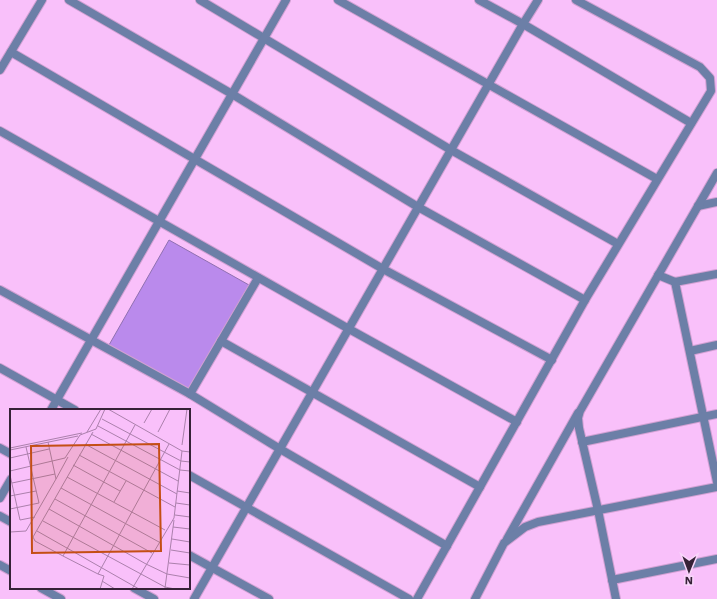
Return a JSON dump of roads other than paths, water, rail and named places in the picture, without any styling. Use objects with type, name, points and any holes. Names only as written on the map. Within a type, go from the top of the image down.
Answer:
[{"type":"street","points":[[0,70],[42,0]]},
{"type":"street","points":[[69,0],[232,94],[418,208],[585,300]]},
{"type":"street","points":[[200,0],[451,150],[618,244]]},
{"type":"street","points":[[52,409],[286,0]]},
{"type":"street","points":[[338,0],[657,179]]},
{"type":"street","points":[[479,0],[523,24],[691,123]]},
{"type":"street","points":[[194,599],[538,0]]},
{"type":"street","points":[[417,599],[585,300],[711,91],[710,78],[700,67],[576,0]]},
{"type":"street","points":[[11,52],[383,269],[552,360]]},
{"type":"street","points":[[0,131],[348,329],[517,422]]},
{"type":"street","points":[[475,599],[504,543],[717,173]]},
{"type":"street","points":[[698,206],[717,202]]},
{"type":"street","points":[[658,275],[675,282],[717,274]]},
{"type":"street","points":[[190,394],[258,278]]},
{"type":"street","points":[[675,282],[717,482]]},
{"type":"street","points":[[0,290],[190,394],[280,449],[447,546]]},
{"type":"street","points":[[221,341],[480,487]]},
{"type":"street","points":[[690,350],[717,345]]},
{"type":"street","points":[[0,368],[73,409]]},
{"type":"street","points":[[580,411],[578,418],[579,428],[598,510],[616,599]]},
{"type":"street","points":[[582,442],[717,414]]},
{"type":"street","points":[[0,448],[10,453]]},
{"type":"street","points":[[190,476],[409,599]]},
{"type":"street","points":[[0,498],[10,481]]},
{"type":"street","points":[[504,543],[525,527],[538,522],[717,487]]},
{"type":"street","points":[[0,516],[10,521]]},
{"type":"street","points":[[190,557],[269,599]]},
{"type":"street","points":[[612,580],[717,559]]},
{"type":"street","points":[[0,565],[10,570]]},
{"type":"street","points":[[43,589],[61,599]]},
{"type":"street","points":[[136,589],[154,599]]}]
